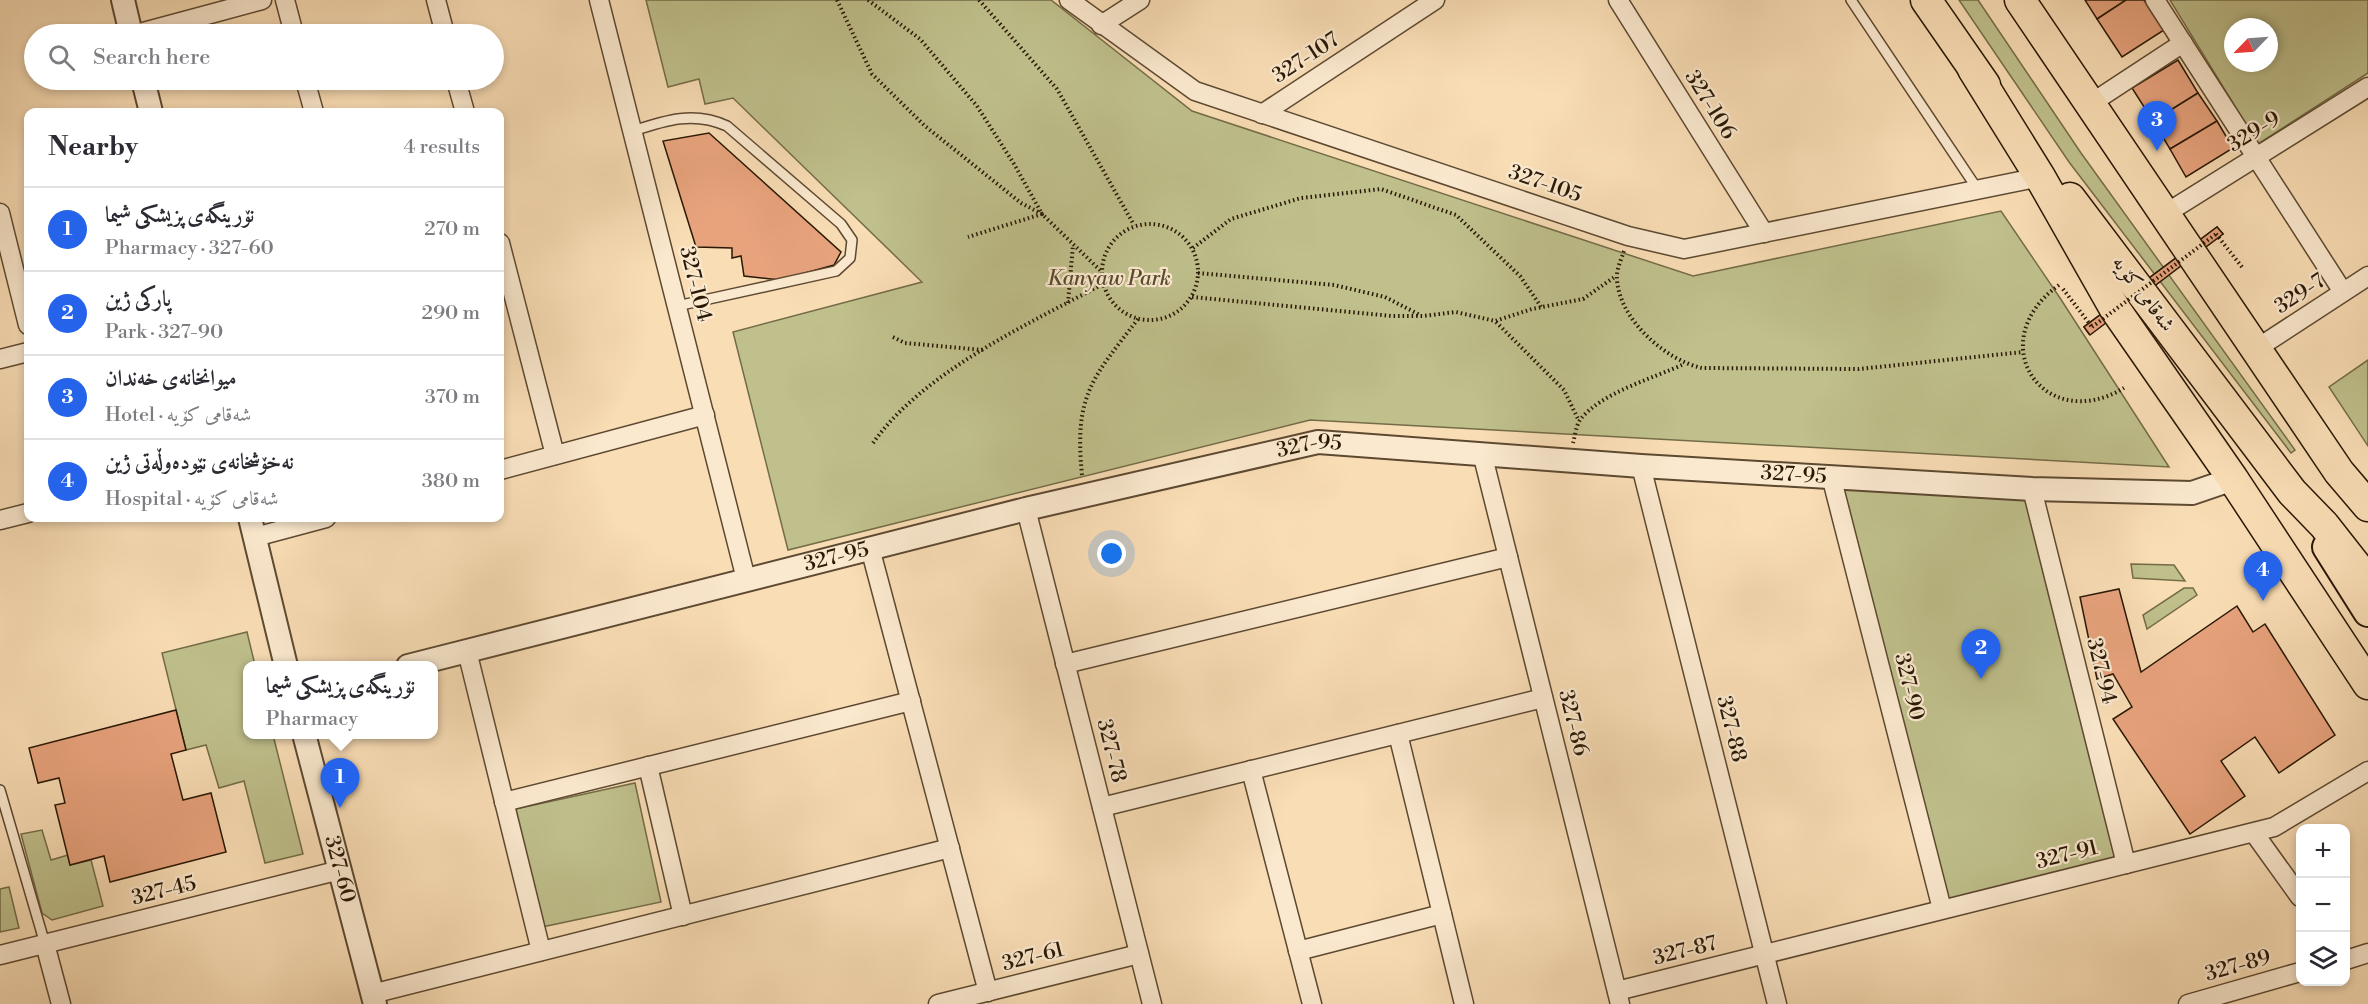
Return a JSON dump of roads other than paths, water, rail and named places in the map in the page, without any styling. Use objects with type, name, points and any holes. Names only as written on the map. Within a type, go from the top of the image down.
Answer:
[{"type":"highway","name":"شەقامی کۆیە","points":[[1926,0],[1972,69],[2292,492],[2324,525],[2368,581]]},
{"type":"highway","points":[[2020,0],[2338,472],[2368,506]]},
{"type":"highway","points":[[1972,69],[2040,177],[2115,309],[2233,478],[2368,684]]},
{"type":"main road","points":[[2338,472],[2368,513]]},
{"type":"main road","points":[[2292,492],[2368,612]]},
{"type":"street","points":[[123,0],[129,24]]},
{"type":"street","points":[[173,24],[262,0]]},
{"type":"street","points":[[285,0],[291,24]]},
{"type":"street","points":[[436,0],[442,24]]},
{"type":"street","name":"327-104","points":[[599,0],[746,579]]},
{"type":"street","name":"327-105","points":[[1069,0],[1195,91],[1628,236],[1684,249],[2040,177]]},
{"type":"street","points":[[1101,25],[1140,0]]},
{"type":"street","name":"327-107","points":[[1262,114],[1435,0]]},
{"type":"street","name":"327-106","points":[[1618,0],[1764,233]]},
{"type":"street","points":[[2155,0],[2343,292]]},
{"type":"street","points":[[2090,104],[2183,44]]},
{"type":"street","name":"329-9","points":[[2165,214],[2368,87]]},
{"type":"street","points":[[145,90],[150,108]]},
{"type":"street","points":[[308,90],[313,108]]},
{"type":"street","points":[[459,90],[464,108]]},
{"type":"street","points":[[0,213],[24,309]]},
{"type":"street","points":[[504,258],[555,455]]},
{"type":"street","name":"329-7","points":[[2256,349],[2368,276]]},
{"type":"street","points":[[0,359],[24,353]]},
{"type":"street","points":[[504,469],[705,415]]},
{"type":"street","name":"327-95","points":[[428,661],[1026,509],[1318,442],[1641,466],[2032,489],[2192,493],[2233,478]]},
{"type":"street","name":"327-86","points":[[1482,453],[1619,997]]},
{"type":"street","name":"327-88","points":[[1641,466],[1777,1004]]},
{"type":"street","name":"327-90","points":[[1831,476],[1942,909]]},
{"type":"street","name":"327-94","points":[[2032,489],[2126,864]]},
{"type":"street","name":"327-78","points":[[1026,509],[1152,1004]]},
{"type":"street","points":[[0,520],[24,514]]},
{"type":"street","points":[[285,661],[253,527],[294,522]]},
{"type":"street","points":[[870,548],[988,992]]},
{"type":"street","points":[[1065,664],[1508,557]]},
{"type":"street","points":[[467,651],[541,951]]},
{"type":"street","points":[[1102,807],[1544,698]]},
{"type":"street","points":[[504,802],[911,701]]},
{"type":"street","points":[[1398,734],[1464,1004]]},
{"type":"street","name":"327-60","points":[[305,739],[374,999]]},
{"type":"street","points":[[648,766],[682,916]]},
{"type":"street","points":[[1251,770],[1312,1004]]},
{"type":"street","name":"327-91","points":[[1764,954],[2274,827],[2368,771]]},
{"type":"street","points":[[2254,832],[2296,890]]},
{"type":"street","points":[[374,999],[541,951],[950,848]]},
{"type":"street","name":"327-45","points":[[0,955],[340,870]]},
{"type":"street","points":[[1298,951],[1442,914]]},
{"type":"street","points":[[45,944],[61,1004]]},
{"type":"street","points":[[2350,958],[2368,953]]},
{"type":"street","name":"327-61","points":[[938,1004],[1139,954]]},
{"type":"street","name":"327-87","points":[[1619,997],[1764,954]]},
{"type":"street","name":"327-89","points":[[2188,1004],[2296,973]]},
{"type":"lane","points":[[1851,0],[1978,190]]},
{"type":"lane","points":[[633,131],[680,117],[696,116],[712,119],[727,126],[841,224],[852,240],[850,258],[836,271],[677,306]]},
{"type":"lane","points":[[0,790],[45,944]]},
{"type":"place","name":"میوانخانەی خەندان","points":[[2157,151]]},
{"type":"place","name":"نەخۆشخانەی نێودەوڵەتی ژین","points":[[2263,601]]},
{"type":"place","name":"پارکی ژین","points":[[1981,679]]},
{"type":"place","name":"نۆرینگەی پزیشکی شیما","points":[[340,808]]},
{"type":"park label","name":"Kanyaw Park","points":[[1109,279]]}]
